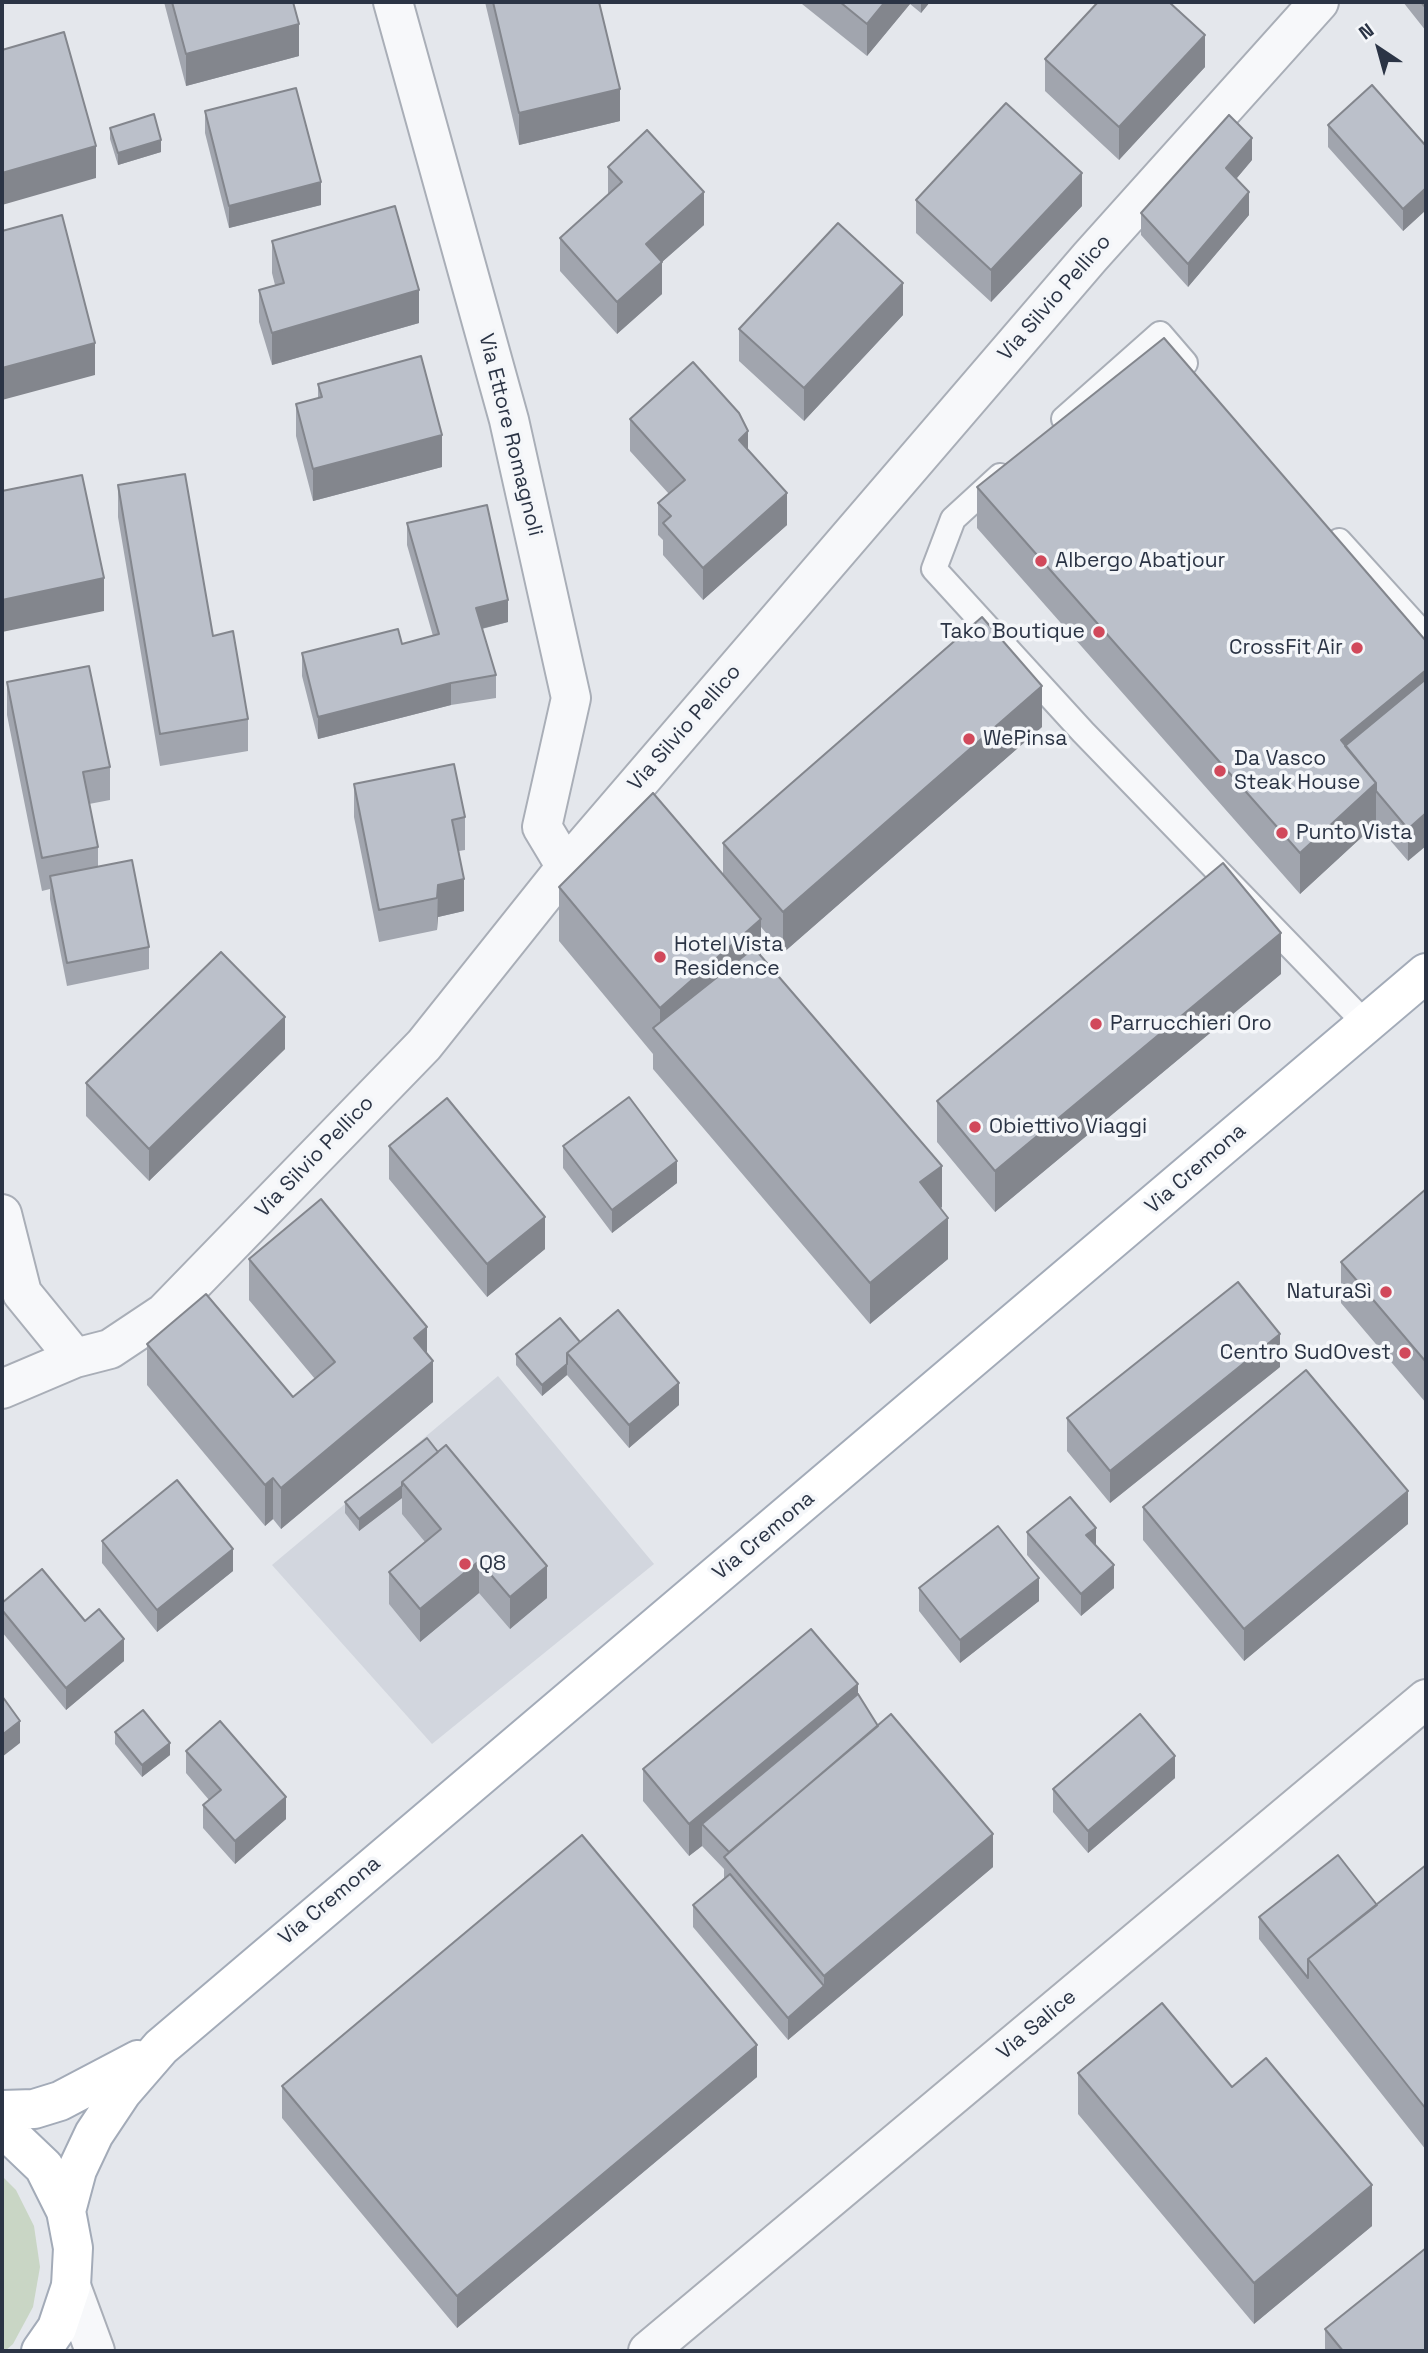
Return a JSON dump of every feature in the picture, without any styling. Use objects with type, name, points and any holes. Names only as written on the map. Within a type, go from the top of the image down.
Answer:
[{"type":"main road","name":"Via Cremona","points":[[66,2211],[77,2170],[94,2134],[122,2092],[161,2047],[1426,972]]},
{"type":"main road","name":"Via Cremona","points":[[2,2110],[34,2109],[60,2101],[161,2047]]},
{"type":"main road","name":"Via Cremona","points":[[2,2127],[44,2166],[66,2211],[73,2248],[71,2286],[57,2328],[41,2351]]},
{"type":"street","name":"Via Ettore Romagnoli","points":[[393,2],[509,420],[571,698],[542,827],[566,867]]},
{"type":"street","name":"Via Silvio Pellico","points":[[2,1388],[75,1358],[110,1349],[164,1313],[424,1045],[566,867],[1090,257],[1319,2]]},
{"type":"street","points":[[2,1214],[22,1293],[75,1358]]},
{"type":"street","name":"Via Salice","points":[[648,2351],[1426,1699]]},
{"type":"street","points":[[71,2286],[95,2351]]},
{"type":"lane","points":[[1046,435],[1160,334],[1203,385]]},
{"type":"lane","points":[[1015,463],[953,519],[934,569],[1083,732],[1366,1024]]},
{"type":"lane","points":[[1320,518],[1426,637]]},
{"type":"shaded area","points":[[498,1376],[654,1564],[432,1744],[272,1565]]},
{"type":"green space","points":[[2,2176],[16,2190],[34,2226],[40,2267],[33,2307],[13,2344],[5,2351],[2,2351]]},
{"type":"building","points":[[172,2],[293,2],[299,24],[186,54]]},
{"type":"building","points":[[493,2],[599,2],[620,89],[519,113]]},
{"type":"building","points":[[840,2],[885,2],[867,24]]},
{"type":"building","points":[[1098,2],[1169,2],[1205,35],[1119,127],[1045,59]]},
{"type":"building","points":[[64,32],[96,146],[2,173],[2,50]]},
{"type":"building","points":[[1372,85],[1426,146],[1426,188],[1403,209],[1328,125]]},
{"type":"building","points":[[296,88],[321,182],[229,206],[205,111]]},
{"type":"building","points":[[1006,103],[1082,173],[991,270],[916,200]]},
{"type":"building","points":[[154,114],[161,140],[118,153],[110,128]]},
{"type":"building","points":[[1229,115],[1252,138],[1226,168],[1249,192],[1188,264],[1141,213]]},
{"type":"building","points":[[647,130],[704,192],[646,244],[662,262],[617,302],[560,238],[622,182],[608,167]]},
{"type":"building","points":[[395,206],[419,290],[272,333],[259,290],[284,283],[272,241]]},
{"type":"building","points":[[62,215],[95,343],[2,368],[2,231]]},
{"type":"building","points":[[838,223],[903,283],[804,388],[739,329]]},
{"type":"building","points":[[1164,338],[1426,641],[1426,670],[1341,740],[1376,783],[1300,853],[977,487]]},
{"type":"building","points":[[421,356],[442,435],[313,469],[296,404],[322,397],[318,384]]},
{"type":"building","points":[[693,362],[739,413],[748,431],[739,440],[787,493],[703,568],[663,523],[671,516],[658,503],[685,480],[630,419]]},
{"type":"building","points":[[185,474],[213,636],[233,631],[248,719],[160,734],[118,485]]},
{"type":"building","points":[[82,475],[104,578],[2,600],[2,491]]},
{"type":"building","points":[[487,505],[508,600],[476,608],[496,675],[451,683],[318,717],[302,653],[398,629],[402,644],[439,634],[407,523]]},
{"type":"building","points":[[982,617],[1042,686],[783,912],[723,843]]},
{"type":"building","points":[[89,666],[110,767],[83,772],[98,847],[42,858],[7,682]]},
{"type":"building","points":[[1426,679],[1426,813],[1408,829],[1376,791],[1376,783],[1345,746]]},
{"type":"building","points":[[454,764],[465,817],[452,820],[464,879],[438,885],[437,898],[379,910],[354,784]]},
{"type":"building","points":[[653,793],[761,919],[660,1008],[559,887]]},
{"type":"building","points":[[132,860],[149,947],[67,963],[50,876]]},
{"type":"building","points":[[1223,863],[1281,933],[995,1171],[937,1101]]},
{"type":"building","points":[[754,948],[942,1166],[920,1182],[948,1218],[870,1283],[653,1028]]},
{"type":"building","points":[[221,952],[285,1017],[149,1149],[86,1083]]},
{"type":"building","points":[[629,1097],[677,1161],[612,1210],[563,1146]]},
{"type":"building","points":[[447,1098],[545,1217],[487,1264],[389,1146]]},
{"type":"building","points":[[1426,1189],[1426,1362],[1341,1262]]},
{"type":"building","points":[[321,1199],[427,1327],[414,1338],[433,1361],[281,1488],[273,1478],[265,1485],[147,1344],[206,1294],[293,1397],[335,1362],[249,1259]]},
{"type":"building","points":[[1238,1282],[1280,1334],[1110,1471],[1067,1418]]},
{"type":"building","points":[[618,1310],[679,1383],[629,1425],[567,1353]]},
{"type":"building","points":[[560,1318],[580,1342],[567,1353],[567,1364],[542,1385],[516,1354]]},
{"type":"building","points":[[1306,1370],[1408,1491],[1244,1629],[1143,1507]]},
{"type":"building","points":[[427,1438],[438,1452],[402,1482],[402,1486],[359,1519],[345,1502]]},
{"type":"building","points":[[446,1445],[547,1566],[510,1597],[479,1561],[420,1609],[389,1572],[441,1529],[402,1482]]},
{"type":"building","points":[[177,1480],[233,1549],[157,1610],[102,1541]]},
{"type":"building","points":[[1070,1497],[1096,1528],[1086,1535],[1114,1565],[1081,1594],[1027,1532]]},
{"type":"building","points":[[998,1526],[1039,1578],[960,1640],[919,1588]]},
{"type":"building","points":[[42,1569],[85,1621],[99,1609],[124,1639],[66,1688],[2,1610],[2,1603]]},
{"type":"building","points":[[811,1629],[858,1684],[689,1824],[643,1769]]},
{"type":"building","points":[[858,1694],[878,1726],[729,1852],[702,1824]]},
{"type":"building","points":[[2,1696],[20,1721],[2,1735]]},
{"type":"building","points":[[143,1710],[170,1743],[142,1765],[115,1732]]},
{"type":"building","points":[[891,1714],[993,1834],[824,1976],[724,1857]]},
{"type":"building","points":[[1140,1714],[1175,1756],[1088,1831],[1053,1789]]},
{"type":"building","points":[[220,1721],[286,1797],[235,1841],[203,1805],[221,1790],[186,1751]]},
{"type":"building","points":[[582,1835],[757,2045],[457,2296],[282,2086]]},
{"type":"building","points":[[1338,1855],[1377,1905],[1308,1959],[1308,1978],[1259,1917]]},
{"type":"building","points":[[1426,1865],[1426,2109],[1308,1959]]},
{"type":"building","points":[[730,1874],[824,1986],[788,2018],[693,1905]]},
{"type":"building","points":[[1162,2003],[1232,2087],[1266,2058],[1372,2185],[1254,2283],[1078,2073]]},
{"type":"building","points":[[1426,2248],[1426,2351],[1343,2351],[1325,2329]]},
{"type":"place","name":"Albergo Abatjour","points":[[1041,561]]},
{"type":"place","name":"Tako Boutique","points":[[1099,632]]},
{"type":"place","name":"CrossFit Air","points":[[1357,648]]},
{"type":"place","name":"WePinsa","points":[[969,739]]},
{"type":"place","name":"Da Vasco Steak House","points":[[1220,771]]},
{"type":"place","name":"Punto Vista","points":[[1282,833]]},
{"type":"place","name":"Hotel Vista Residence","points":[[660,957]]},
{"type":"place","name":"Parrucchieri Oro","points":[[1096,1024]]},
{"type":"place","name":"Obiettivo Viaggi","points":[[975,1127]]},
{"type":"place","name":"NaturaSì","points":[[1386,1292]]},
{"type":"place","name":"Centro SudOvest","points":[[1405,1353]]},
{"type":"place","name":"Q8","points":[[465,1564]]}]
